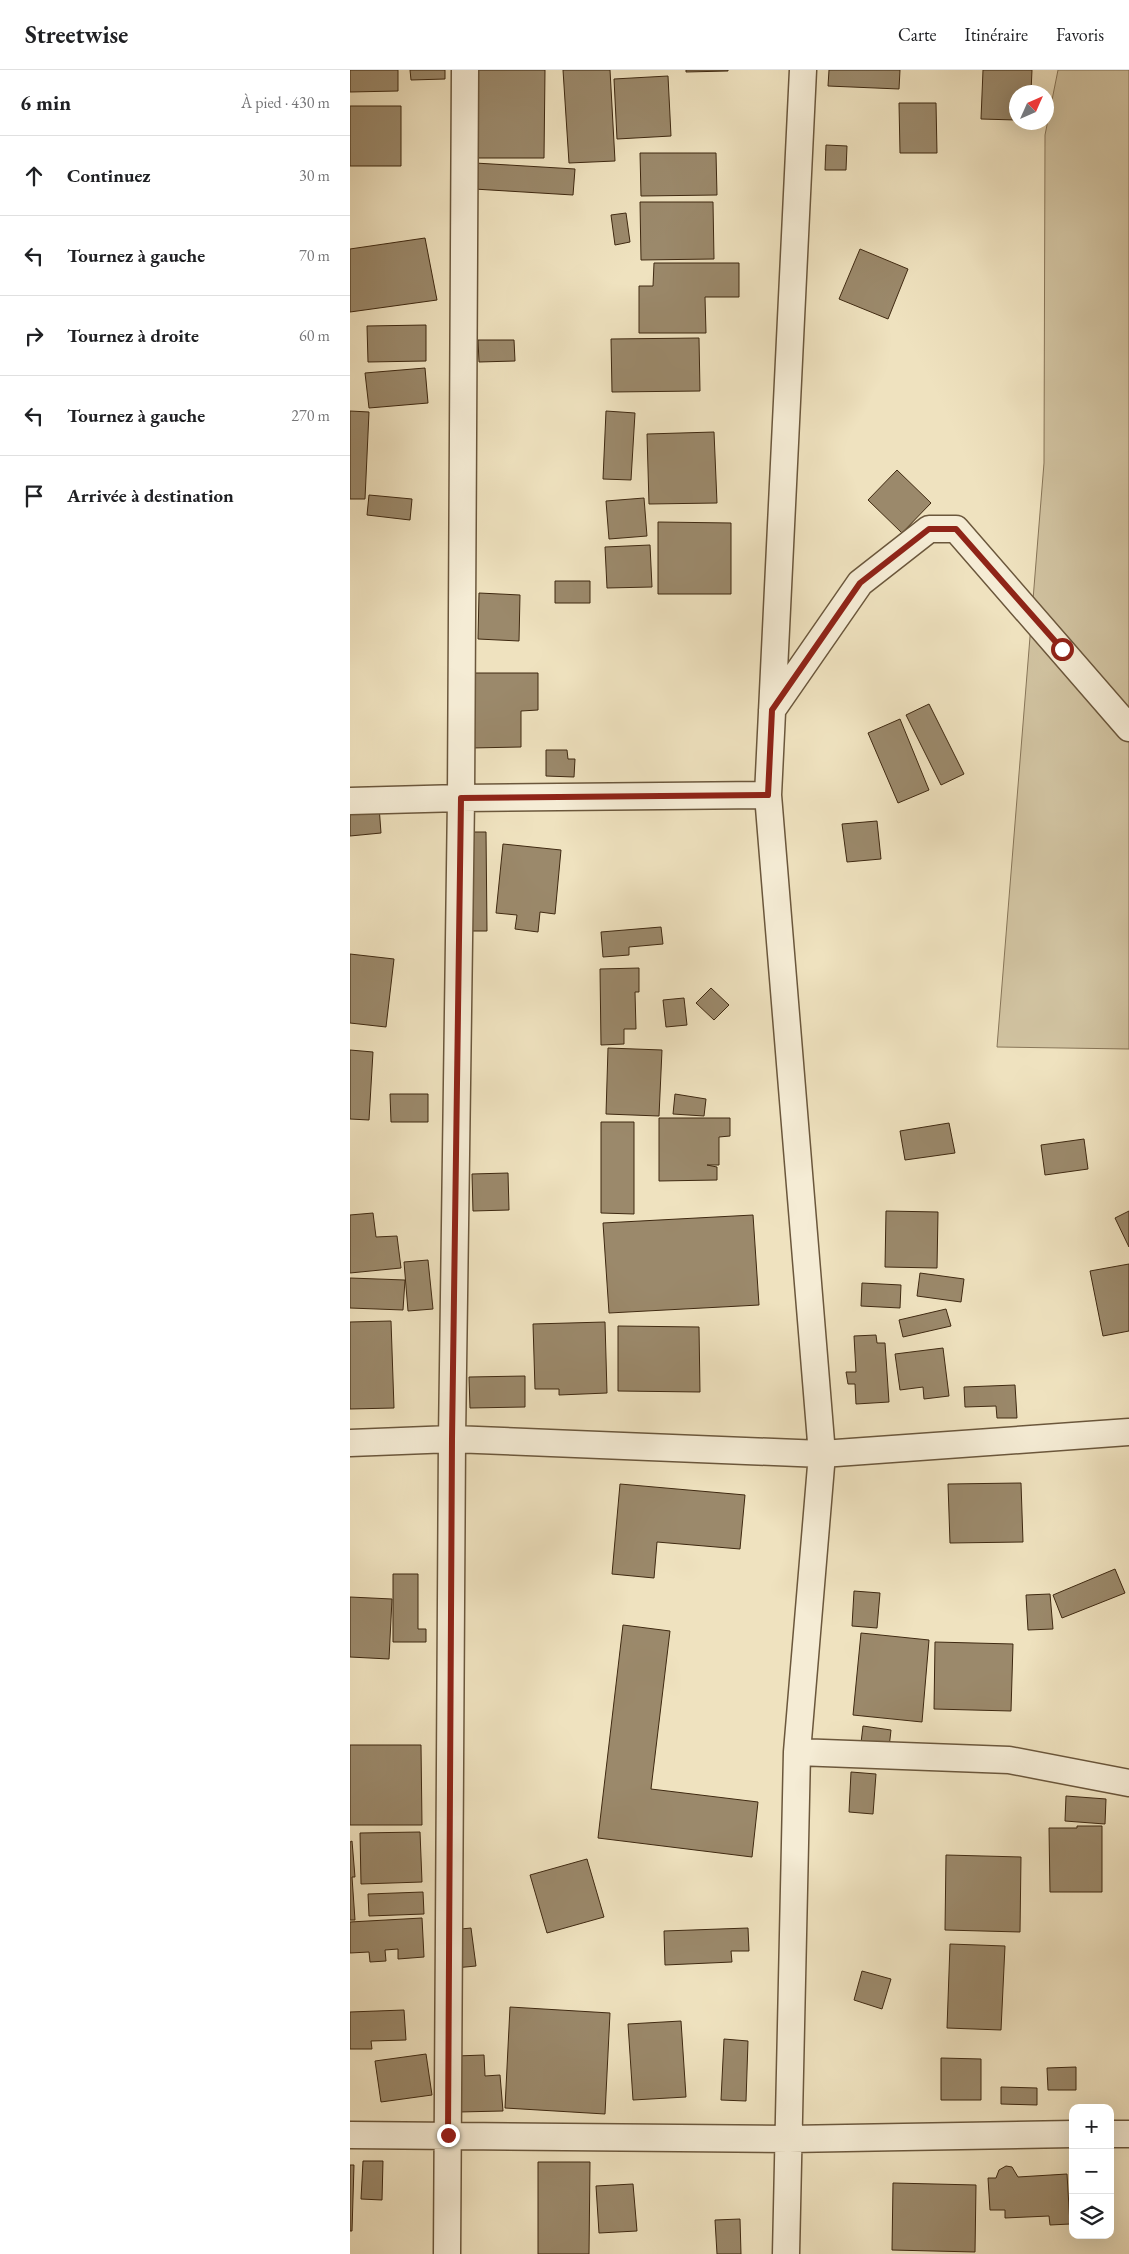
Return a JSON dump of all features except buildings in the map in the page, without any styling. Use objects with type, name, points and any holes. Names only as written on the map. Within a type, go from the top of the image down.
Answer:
[{"type":"street","points":[[447,2254],[452,1439],[461,798],[465,70]]},
{"type":"street","points":[[786,2254],[797,1752],[822,1454],[768,795],[803,70]]},
{"type":"street","points":[[772,710],[860,583],[929,529],[956,529],[1129,728]]},
{"type":"street","points":[[350,801],[768,795]]},
{"type":"street","points":[[350,1442],[452,1439],[822,1454],[1129,1432]]},
{"type":"street","points":[[797,1752],[1009,1760],[1129,1782]]},
{"type":"street","points":[[350,2135],[788,2139],[1069,2134]]},
{"type":"street","points":[[1114,2134],[1129,2134]]},
{"type":"shaded area","points":[[1058,70],[1129,70],[1129,1049],[997,1047],[1044,463],[1045,135],[1046,130],[1054,130],[1054,90]]},
{"type":"route","points":[[448,2135],[452,1439],[461,798],[768,795],[772,710],[860,583],[929,529],[956,529],[1062,649]]}]
